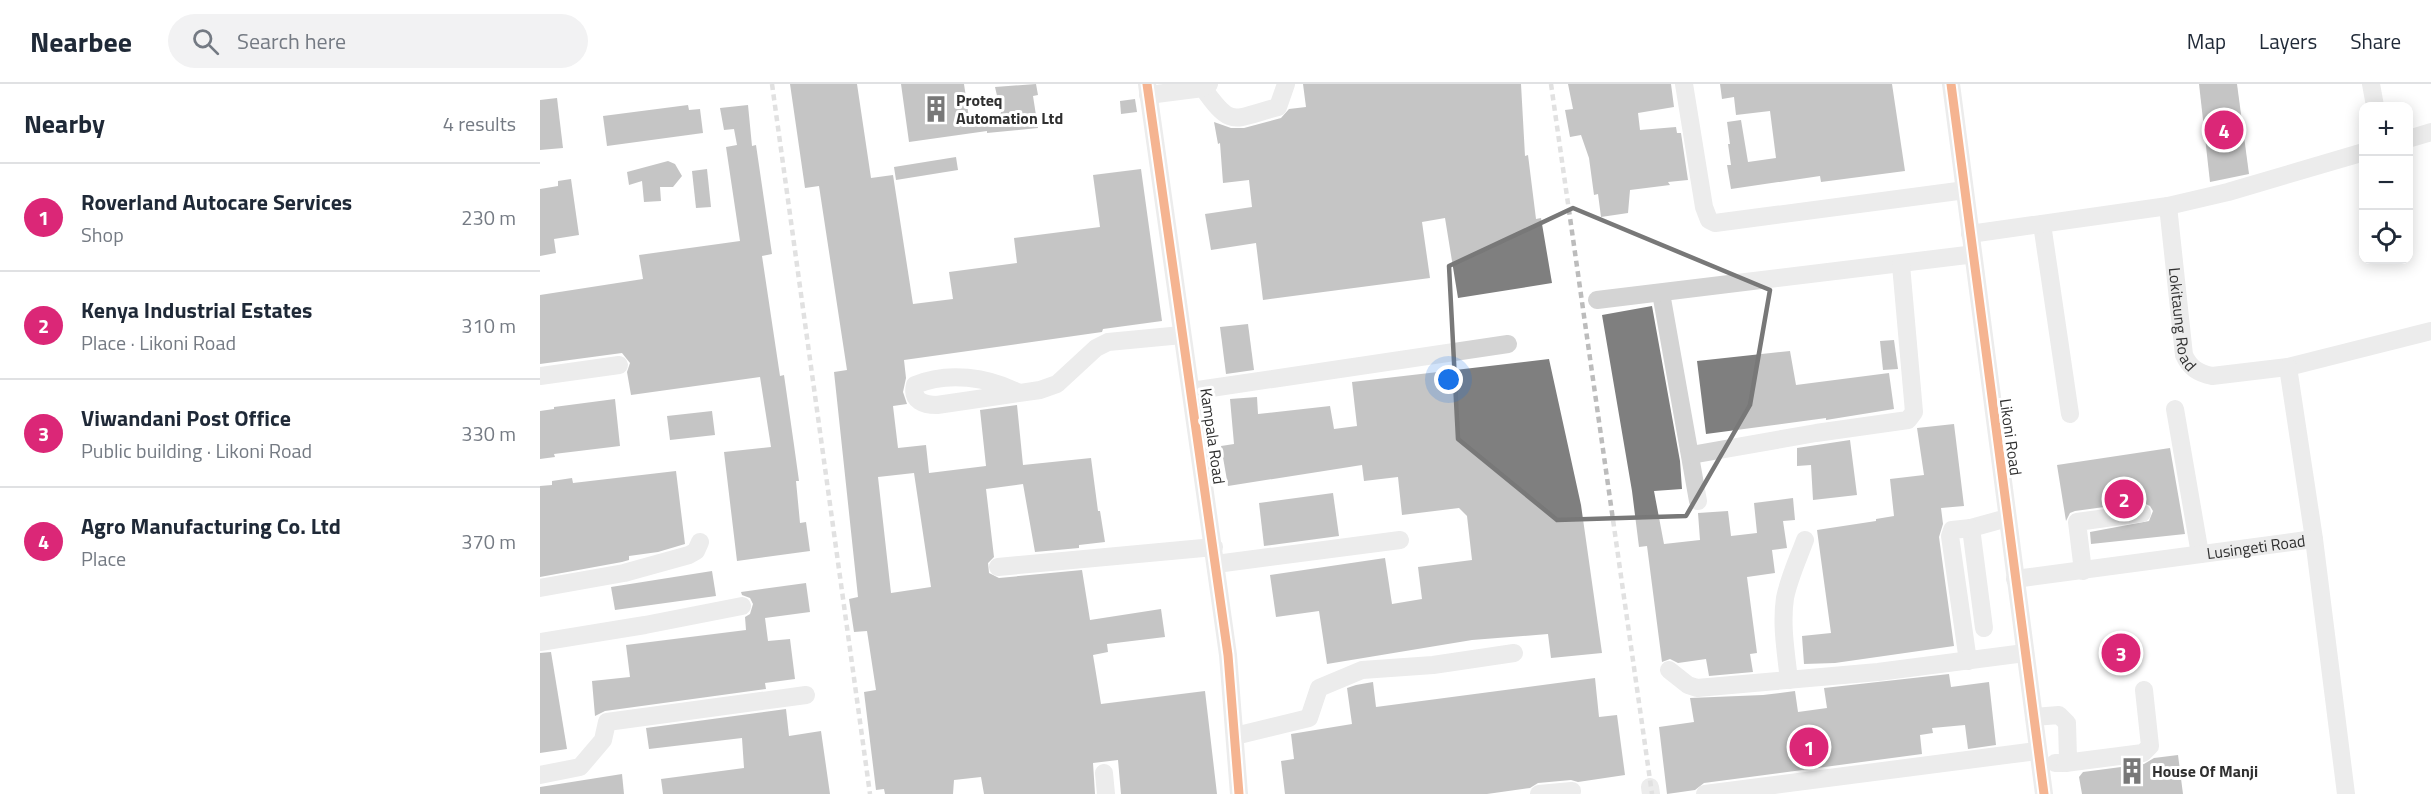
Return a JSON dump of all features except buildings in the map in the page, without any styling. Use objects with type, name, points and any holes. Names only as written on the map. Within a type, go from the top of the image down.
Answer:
[{"type":"street","points":[[1147,89],[1206,86],[1221,112],[1235,118],[1278,107],[1286,84]]},
{"type":"street","points":[[1684,84],[1704,207],[1709,220],[1715,223],[1958,190]]},
{"type":"street","name":"Likoni Road","points":[[1943,84],[2017,654],[2035,759],[2044,794]]},
{"type":"street","name":"Likoni Road","points":[[1951,84],[2034,717],[2034,794]]},
{"type":"street","points":[[2372,84],[2374,102]]},
{"type":"street","name":"Kampala Road","points":[[1147,89],[1228,655],[1239,794]]},
{"type":"street","points":[[2413,138],[2431,132]]},
{"type":"street","points":[[1970,234],[2168,206],[2228,192],[2359,153]]},
{"type":"street","name":"Lokitaung Road","points":[[2168,206],[2184,355],[2188,363],[2202,374],[2212,376],[2288,367],[2431,331]]},
{"type":"street","points":[[2042,224],[2070,414]]},
{"type":"street","points":[[1597,300],[1901,265],[1966,255]]},
{"type":"street","points":[[1691,455],[1816,433],[1908,420],[1912,417],[1914,412],[1901,265]]},
{"type":"street","points":[[1661,293],[1698,501]]},
{"type":"street","points":[[1019,393],[988,380],[954,378],[925,381],[915,385],[913,392],[917,400],[926,405],[1019,393],[1040,390],[1057,384],[1096,348],[1108,342],[1182,335]]},
{"type":"street","points":[[1191,391],[1508,344]]},
{"type":"street","points":[[540,376],[619,365]]},
{"type":"street","points":[[2288,367],[2314,539]]},
{"type":"street","points":[[2175,409],[2200,554]]},
{"type":"street","points":[[2083,571],[2077,522],[2142,513]]},
{"type":"street","points":[[1968,661],[1950,536],[1952,531],[2000,520]]},
{"type":"street","points":[[1971,528],[1984,628]]},
{"type":"street","name":"Lusingeti Road","points":[[2015,579],[2314,539],[2346,794]]},
{"type":"street","points":[[998,567],[1215,556],[1400,540]]},
{"type":"street","points":[[1789,680],[1785,600],[1805,540]]},
{"type":"street","points":[[540,588],[624,573],[688,555],[696,551],[700,542]]},
{"type":"street","points":[[540,642],[742,606]]},
{"type":"street","points":[[1235,736],[1309,718],[1319,688],[1362,670],[1432,665],[1514,653]]},
{"type":"street","points":[[1669,670],[1688,685],[1697,688],[1878,672],[2017,654]]},
{"type":"street","points":[[1705,794],[2035,759],[2066,762],[2143,753],[2150,746],[2144,690]]},
{"type":"street","points":[[540,775],[580,767],[603,740],[607,722],[806,695]]},
{"type":"street","points":[[2034,717],[2059,715],[2064,718],[2067,723],[2069,754],[2066,762]]},
{"type":"street","points":[[1104,773],[1106,794]]},
{"type":"street","points":[[1539,794],[1572,791]]},
{"type":"highlighted area","points":[[1573,208],[1770,290],[1750,405],[1686,516],[1557,520],[1458,439],[1449,266]]},
{"type":"railway","points":[[772,84],[870,794]]},
{"type":"railway","points":[[1551,84],[1652,794]]},
{"type":"cycle path","points":[[1147,84],[1228,655],[1239,794]]},
{"type":"cycle path","points":[[1951,84],[2044,794]]},
{"type":"place","name":"Proteq Automation Ltd","points":[[936,109]]},
{"type":"place","name":"Agro Manufacturing Co. Ltd","points":[[2224,130]]},
{"type":"place","name":"Kenya Industrial Estates","points":[[2124,499]]},
{"type":"place","name":"Viwandani Post Office","points":[[2121,653]]},
{"type":"place","name":"Roverland Autocare Services","points":[[1809,747]]},
{"type":"place","name":"House Of Manji","points":[[2132,771]]}]
